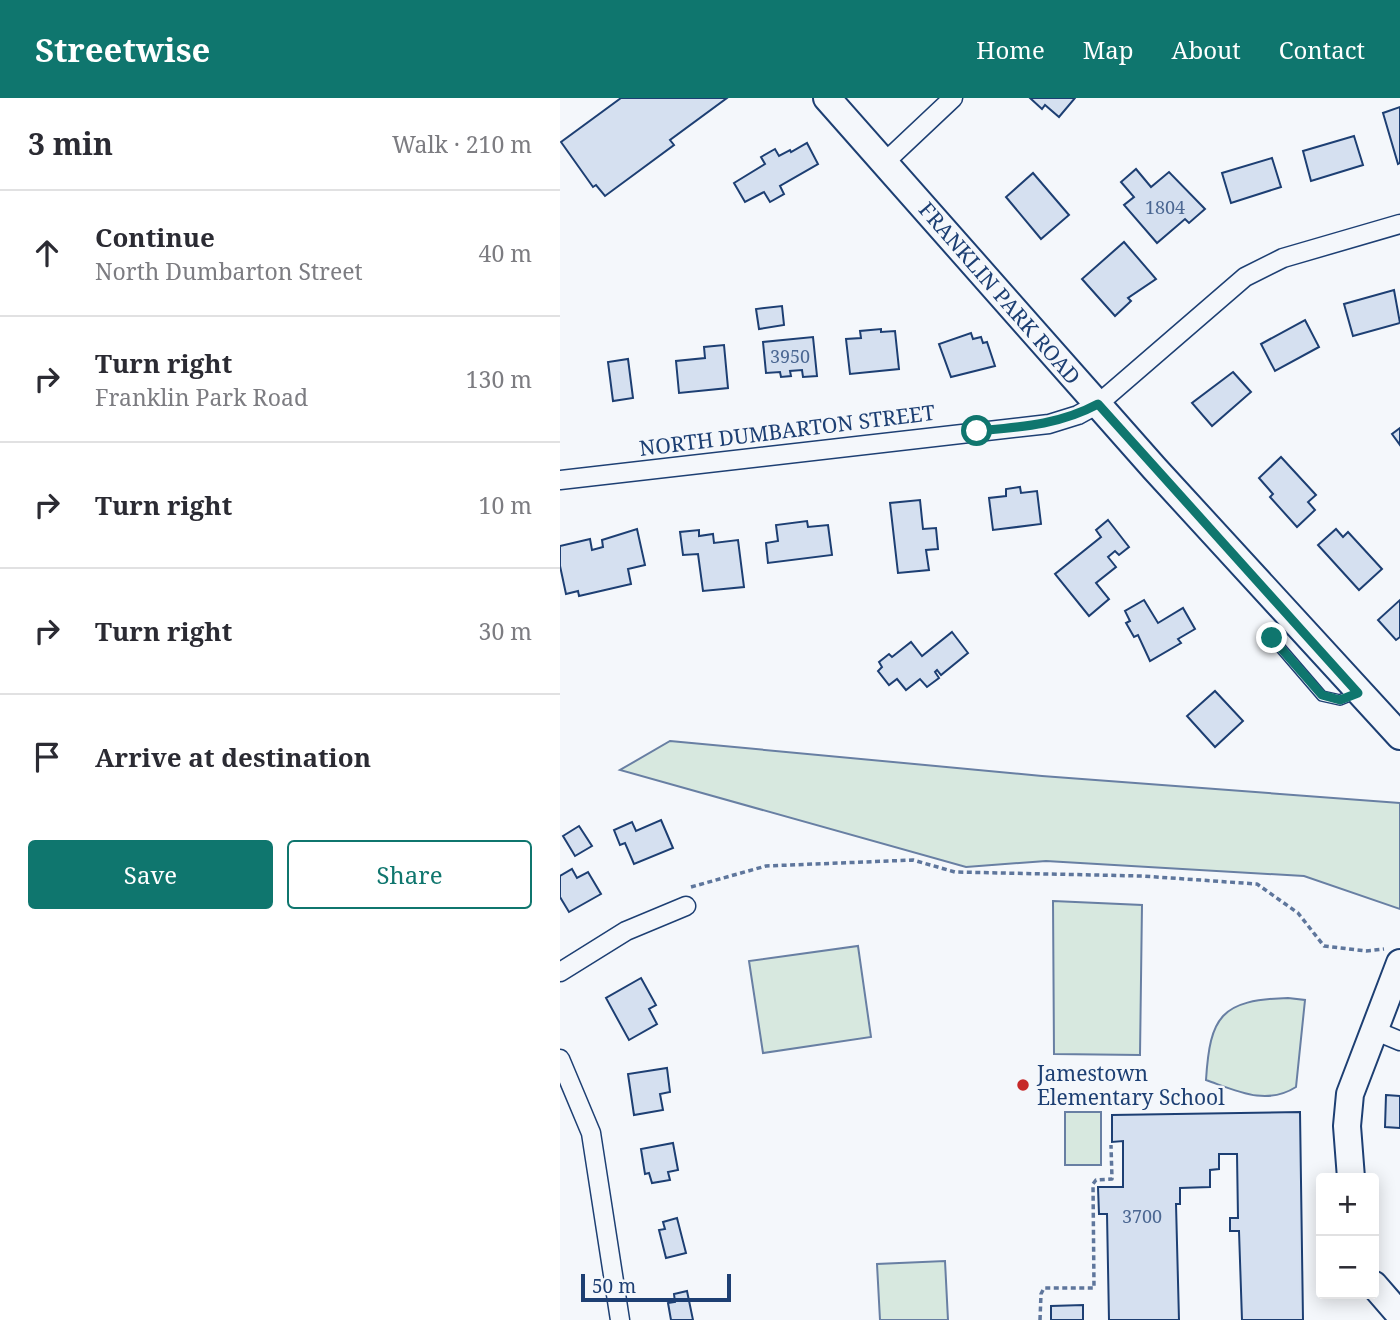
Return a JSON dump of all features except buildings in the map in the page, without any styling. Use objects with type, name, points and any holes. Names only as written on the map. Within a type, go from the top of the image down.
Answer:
[{"type":"street","name":"FRANKLIN PARK ROAD","points":[[827,98],[1098,404],[1358,693],[1400,736]]},
{"type":"street","points":[[884,163],[953,98]]},
{"type":"street","name":"NORTH DUMBARTON STREET","points":[[560,480],[1049,424],[1078,415],[1098,404],[1245,277],[1283,258],[1400,225]]},
{"type":"street","points":[[560,972],[626,931],[686,906]]},
{"type":"street","points":[[1351,1173],[1347,1126],[1350,1094],[1388,1036],[1394,955]]},
{"type":"street","points":[[560,1059],[591,1133],[620,1320]]},
{"type":"street","points":[[1379,1291],[1400,1315]]},
{"type":"lane","points":[[1272,638],[1322,695],[1340,700],[1358,693]]},
{"type":"path","points":[[689,888],[766,866],[913,860],[955,872],[1142,876],[1257,884],[1298,913],[1324,946],[1394,955]]},
{"type":"path","points":[[1040,1320],[1041,1294],[1045,1288],[1094,1288],[1093,1184],[1096,1180],[1112,1180],[1111,1145]]},
{"type":"shaded area","points":[[670,741],[1042,776],[1400,803],[1400,909],[1304,876],[1046,861],[966,867],[620,770]]},
{"type":"shaded area","points":[[1053,901],[1142,905],[1140,1055],[1054,1054]]},
{"type":"shaded area","points":[[858,946],[871,1037],[763,1053],[749,961]]},
{"type":"shaded area","points":[[1288,998],[1305,1000],[1296,1087],[1285,1093],[1263,1096],[1240,1092],[1206,1080],[1211,1040],[1223,1016],[1247,1003]]},
{"type":"shaded area","points":[[1065,1112],[1101,1112],[1101,1165],[1065,1165]]},
{"type":"shaded area","points":[[945,1261],[948,1320],[880,1320],[877,1264]]},
{"type":"place","name":"Jamestown Elementary School","points":[[1023,1085]]},
{"type":"route","points":[[977,431],[1049,424],[1078,415],[1098,404],[1358,693],[1340,700],[1322,695],[1272,638]]}]
